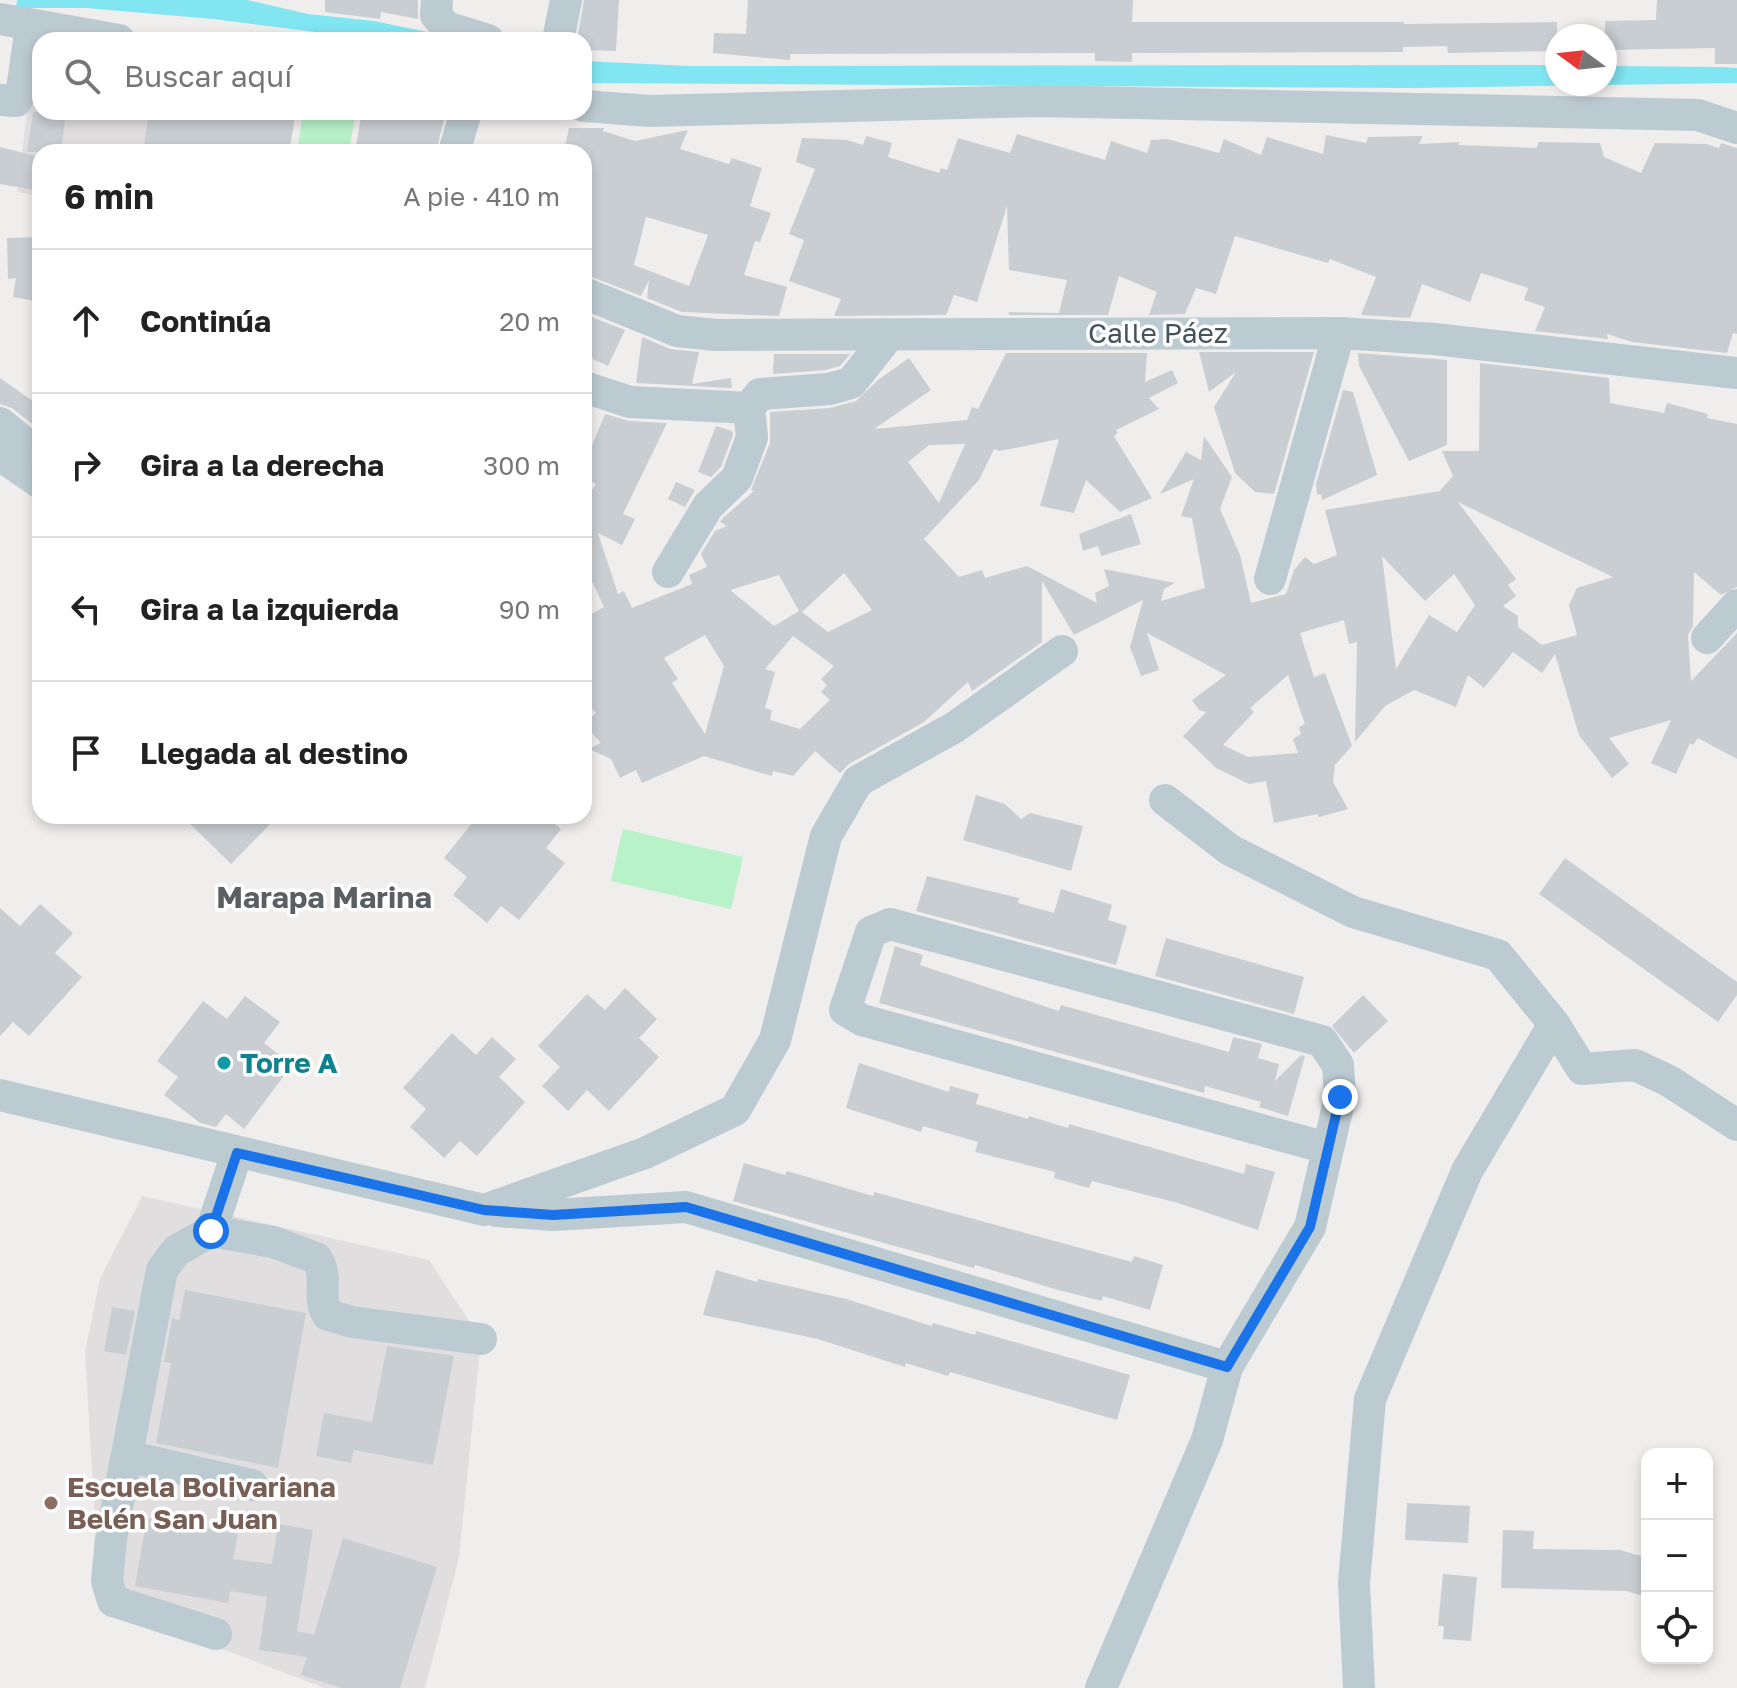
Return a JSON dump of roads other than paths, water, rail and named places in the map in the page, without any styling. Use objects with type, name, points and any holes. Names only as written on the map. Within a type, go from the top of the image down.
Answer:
[{"type":"street","points":[[437,0],[436,15],[446,27],[462,32]]},
{"type":"street","points":[[560,32],[566,0]]},
{"type":"street","points":[[0,100],[16,101],[22,90],[16,22],[73,32]]},
{"type":"street","points":[[592,107],[650,111],[1039,101],[1698,115],[1737,128]]},
{"type":"street","points":[[456,144],[464,120]]},
{"type":"street","name":"Calle Páez","points":[[592,296],[677,331],[716,335],[1339,333],[1434,339],[1737,373]]},
{"type":"street","points":[[1270,579],[1339,333]]},
{"type":"street","points":[[668,572],[708,506],[737,478],[752,437],[749,408],[760,394],[829,389],[851,383],[889,335]]},
{"type":"street","points":[[592,390],[630,402],[749,408]]},
{"type":"street","points":[[0,423],[32,449]]},
{"type":"street","points":[[0,455],[32,477]]},
{"type":"street","points":[[1707,638],[1737,605]]},
{"type":"street","points":[[484,1210],[645,1153],[735,1110],[775,1040],[826,836],[858,781],[955,727],[1062,651]]},
{"type":"street","points":[[1165,800],[1230,850],[1353,912],[1498,955],[1554,1024],[1582,1069],[1635,1065],[1669,1081],[1737,1125]]},
{"type":"street","points":[[1101,1688],[1207,1440],[1227,1367],[1310,1227],[1340,1097],[1338,1065],[1322,1041],[890,924],[871,932],[845,1010],[862,1020],[1327,1148]]},
{"type":"street","points":[[1359,1688],[1354,1583],[1370,1399],[1467,1171],[1554,1024]]},
{"type":"street","points":[[0,1095],[484,1210],[553,1215],[686,1207],[1227,1367]]},
{"type":"street","points":[[211,1231],[237,1153]]},
{"type":"street","points":[[216,1634],[113,1601],[107,1581],[111,1539],[162,1270],[176,1251],[211,1231],[273,1242],[316,1258],[325,1278],[323,1308],[328,1315],[352,1322],[481,1339]]},
{"type":"street","points":[[127,1456],[252,1485]]},
{"type":"water","points":[[17,0],[247,0],[308,14],[374,21],[427,32],[316,32],[86,8],[16,8]]},
{"type":"water","points":[[592,61],[689,66],[1545,65],[1545,86],[1410,88],[592,83]]},
{"type":"water","points":[[1617,66],[1737,68],[1737,83],[1617,85]]},
{"type":"place","name":"Torre A","points":[[224,1063]]},
{"type":"place","name":"Escuela Bolivariana Belén San Juan","points":[[51,1503]]},
{"type":"district","name":"Marapa Marina","points":[[324,898]]}]
